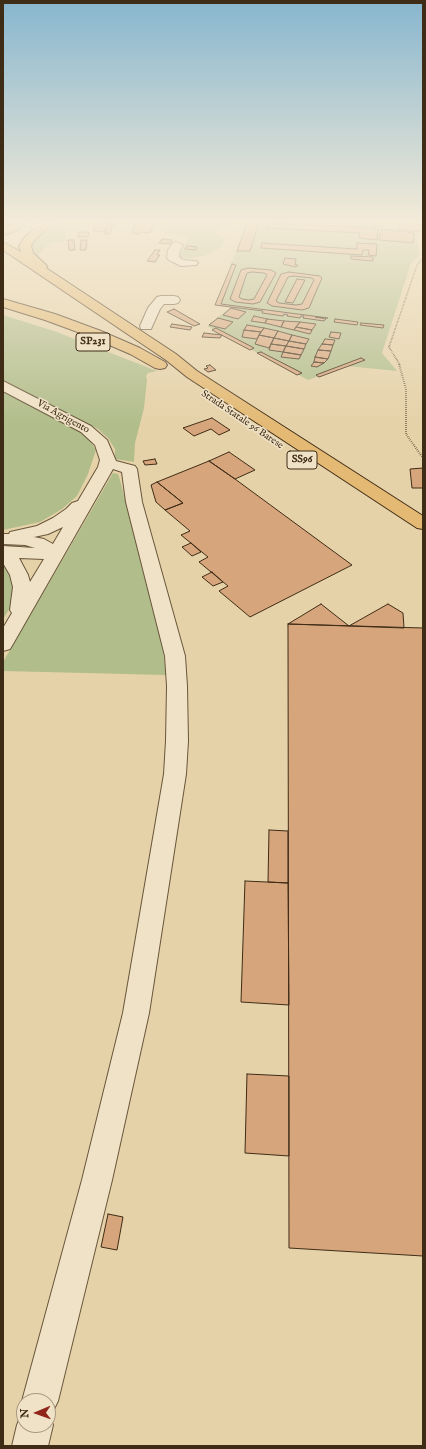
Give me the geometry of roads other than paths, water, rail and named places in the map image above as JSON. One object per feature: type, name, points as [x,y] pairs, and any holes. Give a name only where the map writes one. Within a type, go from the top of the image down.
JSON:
[{"type":"main road","name":"SS96","points":[[72,291],[171,357],[179,375]]},
{"type":"main road","name":"SS96","points":[[3,298],[100,329],[141,348],[179,375]]},
{"type":"main road","name":"SS96","points":[[3,303],[50,317],[96,334],[152,360],[179,375]]},
{"type":"main road","name":"SP231","points":[[3,310],[53,327],[179,375]]},
{"type":"main road","name":"Strada Statale 96 Barese","points":[[179,375],[423,524]]},
{"type":"main road","name":"Strada Statale 96 Barese","points":[[179,375],[423,541]]},
{"type":"street","points":[[146,326],[154,308],[162,300],[174,300]]},
{"type":"street","name":"Via Agrigento","points":[[3,385],[48,408],[95,435],[102,443],[106,452],[107,463]]},
{"type":"street","points":[[3,644],[107,463],[129,469],[134,502],[171,638],[174,656],[177,686],[177,741],[175,774],[136,1013],[97,1180],[42,1393]]},
{"type":"street","points":[[3,538],[42,530],[59,522],[72,513],[91,492]]},
{"type":"street","points":[[3,538],[38,543],[56,553]]},
{"type":"street","points":[[3,552],[28,554],[56,553]]},
{"type":"street","points":[[3,552],[12,561],[19,575],[22,587],[18,619]]},
{"type":"street","points":[[30,1446],[33,1433]]}]
